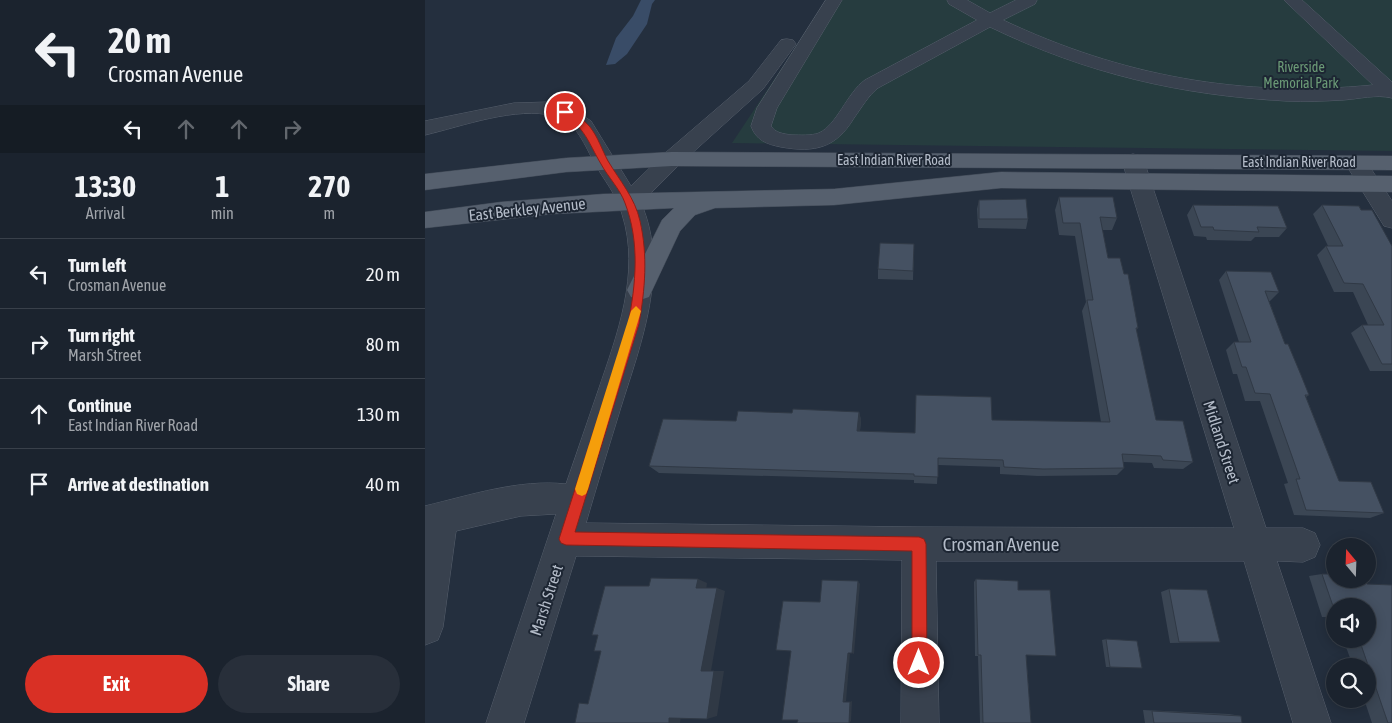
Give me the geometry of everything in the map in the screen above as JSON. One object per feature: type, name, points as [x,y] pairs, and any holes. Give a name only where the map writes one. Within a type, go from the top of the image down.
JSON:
[{"type":"main road","name":"East Indian River Road","points":[[604,162],[672,159],[1136,171],[1392,184]]},
{"type":"main road","points":[[425,182],[487,173],[604,162]]},
{"type":"main road","name":"East Indian River Road","points":[[629,201],[811,199],[864,195],[954,182],[1136,171],[1392,163]]},
{"type":"main road","points":[[640,290],[674,221],[687,209],[714,200]]},
{"type":"main road","name":"East Berkley Avenue","points":[[425,220],[558,205],[629,201]]},
{"type":"street","points":[[629,201],[672,159],[756,85],[817,0]]},
{"type":"street","points":[[834,0],[767,108],[760,125],[762,132],[770,137],[785,141],[803,142],[825,139],[833,133],[853,102],[883,76],[1029,0]]},
{"type":"street","points":[[955,0],[1020,36],[1071,56],[1138,75],[1192,86],[1281,94],[1391,90]]},
{"type":"street","points":[[1292,0],[1391,90]]},
{"type":"street","points":[[425,128],[513,109],[549,108],[565,112],[576,118],[587,130],[604,162]]},
{"type":"street","name":"Marsh Street","points":[[505,723],[634,324],[640,290],[641,266],[635,222],[629,201],[604,162]]},
{"type":"street","points":[[1356,163],[1392,220]]},
{"type":"street","name":"Midland Street","points":[[1136,171],[1312,723]]},
{"type":"street","points":[[425,626],[434,520],[521,500],[550,498],[578,501]]},
{"type":"street","name":"Crosman Avenue","points":[[566,539],[919,544],[1303,545]]},
{"type":"street","points":[[919,544],[920,723]]},
{"type":"green space","name":"Riverside Memorial Park","points":[[827,0],[1392,0],[1392,151],[732,143]]},
{"type":"water","points":[[641,0],[655,0],[652,4],[647,24],[627,54],[615,64],[606,65],[616,38],[633,16]]},
{"type":"building","points":[[1059,197],[1113,197],[1117,218],[1100,217],[1108,258],[1120,258],[1124,274],[1128,274],[1138,328],[1136,328],[1156,420],[1183,421],[1193,462],[1163,460],[1161,456],[1122,454],[1124,468],[1043,469],[1004,467],[1003,460],[938,458],[938,477],[914,476],[914,474],[649,466],[663,419],[736,421],[738,411],[792,413],[793,409],[859,412],[857,431],[915,433],[916,395],[991,397],[992,420],[1110,422],[1087,300],[1093,300],[1080,223],[1063,223]]},
{"type":"building","points":[[1026,199],[1028,219],[979,219],[979,200]]},
{"type":"building","points":[[1193,205],[1278,206],[1287,228],[1257,227],[1259,232],[1214,230],[1213,227],[1201,227]]},
{"type":"building","points":[[1322,205],[1359,206],[1361,210],[1372,210],[1392,246],[1392,364],[1382,364],[1362,325],[1384,325],[1363,284],[1344,283],[1326,246],[1343,246]]},
{"type":"building","points":[[880,243],[914,244],[913,271],[878,269]]},
{"type":"building","points":[[1226,271],[1271,272],[1279,292],[1265,291],[1285,344],[1288,344],[1309,395],[1305,395],[1339,481],[1371,482],[1384,513],[1306,510],[1296,479],[1300,479],[1270,394],[1255,393],[1246,367],[1242,367],[1234,342],[1251,342]]},
{"type":"building","points":[[1322,574],[1326,574],[1326,586]]},
{"type":"building","points":[[651,578],[698,579],[696,588],[717,588],[701,671],[714,671],[707,719],[669,718],[669,723],[575,723],[579,703],[588,704],[601,651],[594,651],[598,635],[592,635],[605,586],[649,586]]},
{"type":"building","points":[[976,579],[1018,581],[1018,590],[1050,590],[1056,656],[1026,655],[1031,723],[983,723],[981,655],[978,655]]},
{"type":"building","points":[[822,580],[858,581],[852,653],[848,653],[843,702],[850,702],[849,723],[797,723],[798,720],[782,720],[791,651],[776,650],[783,601],[820,602]]},
{"type":"building","points":[[1376,584],[1392,585],[1392,723],[1388,723],[1376,688],[1376,658],[1366,658],[1362,648],[1376,648],[1376,598],[1330,598],[1327,588],[1376,588]]},
{"type":"building","points":[[1169,589],[1207,590],[1220,642],[1179,642]]},
{"type":"building","points":[[1106,639],[1137,641],[1142,668],[1110,667]]},
{"type":"building","points":[[1152,711],[1241,716],[1242,723],[1154,723]]},
{"type":"slow traffic","points":[[582,489],[634,324],[636,311]]},
{"type":"route","points":[[565,112],[576,118],[587,130],[604,162],[629,201],[635,222],[641,266],[640,290],[634,324],[566,539],[919,544],[919,663]]}]
